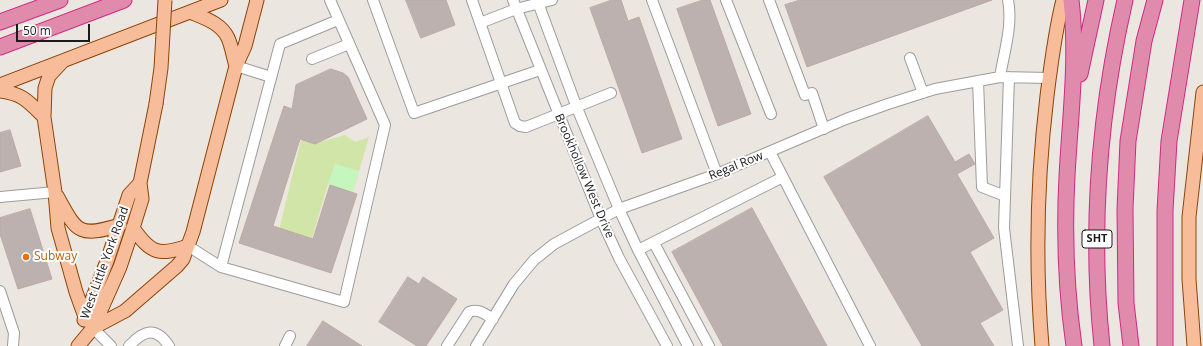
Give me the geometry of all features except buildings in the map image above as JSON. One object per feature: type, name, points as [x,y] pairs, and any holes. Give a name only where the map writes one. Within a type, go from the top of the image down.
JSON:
[{"type":"highway","points":[[0,22],[60,0]]},
{"type":"highway","points":[[0,47],[124,0]]},
{"type":"highway","points":[[1072,0],[1074,45],[1072,108],[1067,177],[1066,260],[1074,346]]},
{"type":"highway","points":[[1072,108],[1096,0]]},
{"type":"highway","name":"SHT","points":[[1102,346],[1099,311],[1097,244],[1099,183],[1109,82],[1125,0]]},
{"type":"highway","name":"SHT","points":[[1131,346],[1126,304],[1125,209],[1128,141],[1144,41],[1155,0]]},
{"type":"highway","points":[[1165,346],[1165,211],[1170,141],[1192,0]]},
{"type":"highway","points":[[1187,30],[1196,0]]},
{"type":"main road","name":"West Little York Road","points":[[78,346],[93,328],[120,267],[142,199],[140,183],[156,104],[161,68],[165,0]]},
{"type":"main road","points":[[0,85],[221,0]]},
{"type":"main road","points":[[93,328],[125,311],[183,259],[193,232],[236,66],[245,46],[257,0]]},
{"type":"main road","points":[[1042,346],[1038,292],[1037,208],[1040,162],[1049,78],[1063,0]]},
{"type":"main road","points":[[190,12],[212,22],[221,28],[228,38],[236,66]]},
{"type":"main road","points":[[63,60],[48,76],[45,88],[44,117],[55,192],[58,228],[76,292],[85,317]]},
{"type":"main road","points":[[0,91],[14,93],[24,98],[44,117]]},
{"type":"main road","points":[[1194,346],[1188,224],[1202,100]]},
{"type":"main road","name":"West Little York Road","points":[[78,346],[85,317],[120,225],[129,196],[140,183]]},
{"type":"main road","points":[[55,192],[70,219],[78,228],[87,232],[102,231],[120,225]]},
{"type":"main road","points":[[133,228],[142,241],[151,248],[161,252],[171,252],[188,246]]},
{"type":"street","points":[[188,246],[221,267],[344,302],[385,125],[330,0]]},
{"type":"street","points":[[373,0],[414,113],[540,70]]},
{"type":"street","points":[[472,0],[515,123],[526,127],[612,93]]},
{"type":"street","points":[[480,23],[515,4],[552,0]]},
{"type":"street","points":[[652,0],[717,174]]},
{"type":"street","points":[[726,0],[771,114]]},
{"type":"street","points":[[769,0],[805,95],[812,93],[824,129]]},
{"type":"street","points":[[1008,0],[1010,10],[1004,77],[1004,228],[1018,346]]},
{"type":"street","name":"Brookhollow West Drive","points":[[538,2],[577,108],[619,209],[638,250],[688,346]]},
{"type":"street","name":"Brookhollow West Drive","points":[[515,4],[540,70],[601,219],[619,258],[667,346]]},
{"type":"street","points":[[221,267],[280,44],[338,20]]},
{"type":"street","points":[[312,59],[349,44]]},
{"type":"street","points":[[910,58],[923,93]]},
{"type":"street","points":[[236,66],[271,77]]},
{"type":"street","name":"Regal Row","points":[[476,346],[514,284],[534,260],[554,244],[619,209],[717,174],[888,104],[935,89],[1004,77],[1049,78]]},
{"type":"street","points":[[978,81],[982,187],[1005,196]]},
{"type":"street","points":[[770,152],[870,346]]},
{"type":"street","points":[[638,250],[783,177]]},
{"type":"street","points":[[0,197],[55,192]]},
{"type":"street","points":[[654,243],[709,346]]},
{"type":"street","points":[[0,291],[14,333],[13,346]]},
{"type":"street","points":[[447,346],[469,312],[472,310],[479,310],[493,319]]},
{"type":"street","points":[[653,320],[670,311]]},
{"type":"street","points":[[93,328],[111,346]]},
{"type":"street","points":[[129,346],[140,335],[150,332],[158,334],[169,346]]},
{"type":"street","points":[[284,346],[290,336]]},
{"type":"green space","points":[[345,135],[355,142],[369,137],[353,192],[328,184],[312,238],[279,230],[302,136],[317,143]]},
{"type":"green space","points":[[335,164],[359,171],[353,192],[328,184]]},
{"type":"place","name":"Subway","points":[[26,257]]}]
